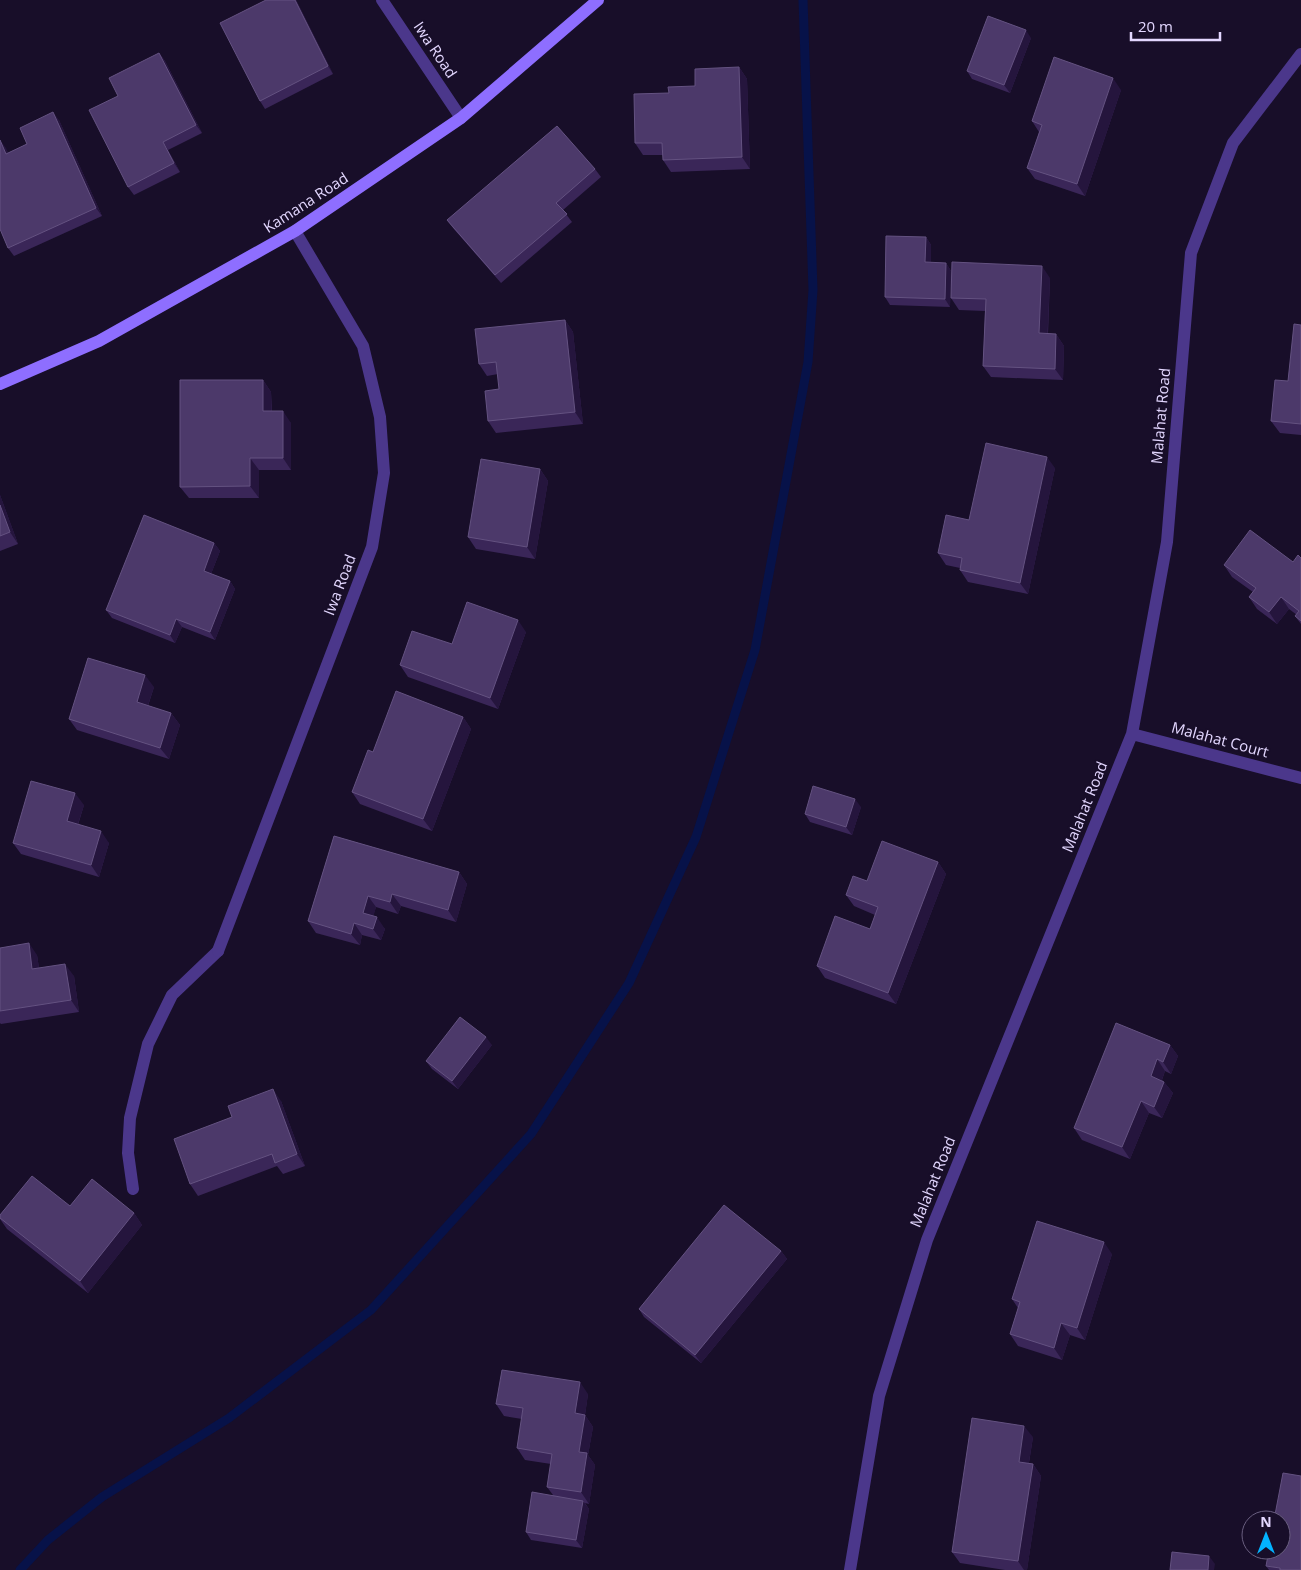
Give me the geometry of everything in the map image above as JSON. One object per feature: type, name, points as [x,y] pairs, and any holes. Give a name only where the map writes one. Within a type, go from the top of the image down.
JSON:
[{"type":"street","name":"Iwa Road","points":[[382,0],[461,118]]},
{"type":"street","name":"Kamana Road","points":[[0,384],[99,341],[295,231],[461,118],[598,0]]},
{"type":"street","name":"Malahat Road","points":[[850,1570],[879,1396],[927,1240],[1132,734],[1166,542],[1191,253],[1233,143],[1301,54]]},
{"type":"street","name":"Iwa Road","points":[[133,1189],[128,1153],[130,1118],[148,1044],[172,996],[218,951],[372,547],[384,473],[380,417],[363,346],[295,231]]},
{"type":"street","name":"Malahat Court","points":[[1132,734],[1301,778]]},
{"type":"building","points":[[266,0],[295,0],[328,66],[260,101],[220,23]]},
{"type":"building","points":[[988,16],[1026,30],[1004,85],[967,71]]},
{"type":"building","points":[[159,53],[196,125],[163,142],[174,163],[128,187],[89,110],[118,96],[109,78]]},
{"type":"building","points":[[1054,57],[1113,78],[1077,184],[1027,168],[1042,125],[1032,121]]},
{"type":"building","points":[[739,67],[742,157],[663,160],[662,143],[635,143],[634,94],[669,93],[668,87],[695,86],[695,69]]},
{"type":"building","points":[[53,112],[96,208],[8,248],[0,229],[0,140],[6,154],[27,144],[20,128]]},
{"type":"building","points":[[557,126],[595,169],[556,203],[567,214],[495,275],[447,220]]},
{"type":"building","points":[[886,236],[926,237],[925,262],[946,263],[945,299],[885,297]]},
{"type":"building","points":[[952,262],[1042,266],[1039,333],[1056,334],[1055,369],[983,366],[986,299],[951,298]]},
{"type":"building","points":[[565,320],[575,412],[488,421],[485,391],[499,389],[496,362],[479,364],[475,329]]},
{"type":"building","points":[[1294,324],[1301,325],[1301,424],[1271,421],[1275,380],[1288,381]]},
{"type":"building","points":[[180,380],[263,380],[263,411],[283,411],[283,458],[250,458],[250,486],[180,487]]},
{"type":"building","points":[[986,443],[1047,457],[1020,583],[960,570],[962,558],[938,553],[946,515],[969,520]]},
{"type":"building","points":[[481,459],[540,469],[527,547],[468,537]]},
{"type":"building","points":[[0,505],[10,532],[0,536]]},
{"type":"building","points":[[144,515],[214,543],[204,571],[230,581],[210,632],[176,619],[170,635],[106,610]]},
{"type":"building","points":[[1250,530],[1293,562],[1298,555],[1301,558],[1301,621],[1295,616],[1299,611],[1281,597],[1269,612],[1249,597],[1256,588],[1224,565]]},
{"type":"building","points":[[467,602],[518,620],[490,698],[400,665],[412,631],[452,644]]},
{"type":"building","points":[[88,658],[145,675],[137,702],[171,713],[160,748],[69,719]]},
{"type":"building","points":[[396,691],[463,717],[423,819],[352,792],[368,750],[373,752]]},
{"type":"building","points":[[31,781],[75,793],[67,821],[101,831],[91,865],[13,843]]},
{"type":"building","points":[[813,786],[855,799],[846,827],[805,814]]},
{"type":"building","points":[[334,836],[459,872],[448,910],[392,894],[390,902],[368,896],[363,913],[377,917],[373,929],[354,923],[351,934],[308,921]]},
{"type":"building","points":[[882,841],[938,862],[888,993],[817,966],[835,916],[870,929],[878,907],[846,895],[853,876],[867,881]]},
{"type":"building","points":[[29,943],[32,969],[65,964],[71,1000],[0,1011],[0,948]]},
{"type":"building","points":[[460,1017],[486,1037],[452,1081],[426,1061]]},
{"type":"building","points":[[1116,1023],[1170,1045],[1163,1062],[1157,1059],[1151,1076],[1164,1082],[1154,1107],[1141,1101],[1122,1147],[1074,1128]]},
{"type":"building","points":[[273,1089],[297,1154],[275,1163],[272,1154],[190,1184],[174,1139],[232,1117],[228,1106]]},
{"type":"building","points":[[32,1176],[70,1206],[92,1179],[134,1213],[80,1281],[0,1218],[0,1215]]},
{"type":"building","points":[[724,1205],[781,1251],[695,1355],[639,1309]]},
{"type":"building","points":[[1037,1221],[1104,1242],[1077,1328],[1061,1323],[1054,1348],[1010,1334],[1020,1302],[1012,1299]]},
{"type":"building","points":[[502,1370],[580,1382],[575,1413],[585,1415],[579,1452],[587,1453],[581,1492],[547,1487],[552,1454],[517,1448],[523,1408],[496,1404]]},
{"type":"building","points":[[972,1418],[1024,1426],[1019,1462],[1033,1464],[1018,1561],[952,1552]]},
{"type":"building","points":[[1283,1473],[1301,1476],[1301,1570],[1280,1570],[1280,1568],[1266,1566],[1267,1560],[1291,1560],[1291,1510],[1276,1510]]},
{"type":"building","points":[[532,1492],[583,1501],[576,1540],[526,1532]]},
{"type":"building","points":[[1172,1552],[1209,1556],[1208,1570],[1170,1570]]},
{"type":"waterway","points":[[20,1570],[48,1540],[102,1497],[229,1418],[371,1310],[531,1134],[629,983],[696,837],[755,650],[808,362],[813,290],[803,0]]}]
